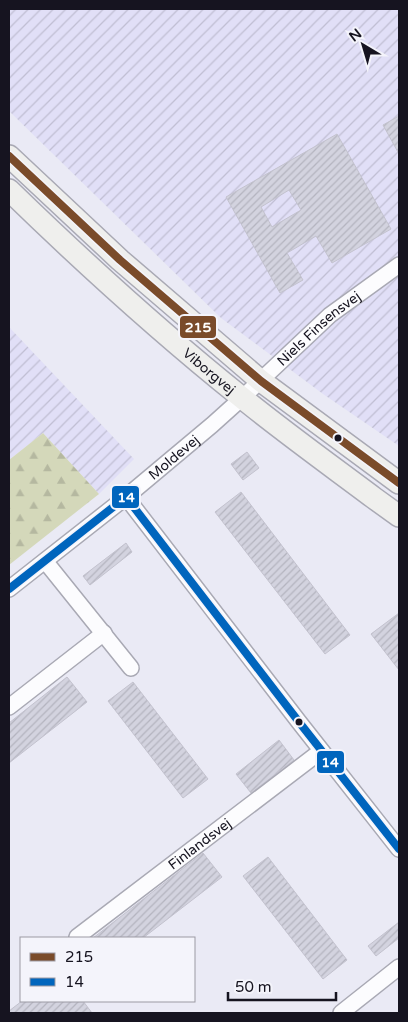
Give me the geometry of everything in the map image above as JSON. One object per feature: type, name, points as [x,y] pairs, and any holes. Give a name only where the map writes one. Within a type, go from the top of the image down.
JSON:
[{"type":"street","name":"Viborgvej","points":[[9,156],[120,260],[261,381],[399,483]]},
{"type":"street","name":"Viborgvej","points":[[9,190],[67,247],[242,398],[399,516]]},
{"type":"street","name":"Niels Finsensvej","points":[[242,398],[330,315],[399,265]]},
{"type":"street","name":"Moldevej","points":[[9,589],[126,497],[242,398]]},
{"type":"street","points":[[126,497],[399,850]]},
{"type":"street","points":[[45,561],[131,668]]},
{"type":"street","points":[[9,708],[104,633]]},
{"type":"street","name":"Finlandsvej","points":[[77,937],[321,751]]},
{"type":"street","points":[[341,1013],[399,967]]},
{"type":"shaded area","points":[[9,9],[399,9],[399,446],[323,394],[221,318],[9,111]]},
{"type":"shaded area","points":[[9,327],[134,459],[99,494],[43,433],[9,460]]},
{"type":"green space","points":[[43,433],[99,494],[9,565],[9,460]]},
{"type":"building","points":[[399,116],[399,154],[383,125]]},
{"type":"building","points":[[337,134],[391,229],[332,263],[316,236],[287,253],[303,280],[280,293],[226,197]],"holes":[[[289,190],[301,210],[272,227],[261,207]]]},
{"type":"building","points":[[247,452],[259,468],[243,480],[231,464]]},
{"type":"building","points":[[241,492],[350,635],[325,654],[215,512]]},
{"type":"building","points":[[126,543],[132,552],[90,585],[83,576]]},
{"type":"building","points":[[399,613],[399,670],[371,634]]},
{"type":"building","points":[[67,677],[87,702],[9,763],[9,723]]},
{"type":"building","points":[[133,682],[208,779],[183,798],[108,701]]},
{"type":"building","points":[[279,740],[294,760],[251,793],[236,774]]},
{"type":"building","points":[[203,853],[222,877],[144,937],[94,937]]},
{"type":"building","points":[[268,857],[347,960],[323,979],[243,876]]},
{"type":"building","points":[[399,922],[399,938],[376,956],[368,946]]},
{"type":"building","points":[[21,1002],[84,1002],[92,1013],[9,1013]]},
{"type":"transit line","name":"215","points":[[9,156],[120,260],[261,381],[399,483]]},
{"type":"transit line","name":"14","points":[[9,589],[126,497],[399,849]]}]
